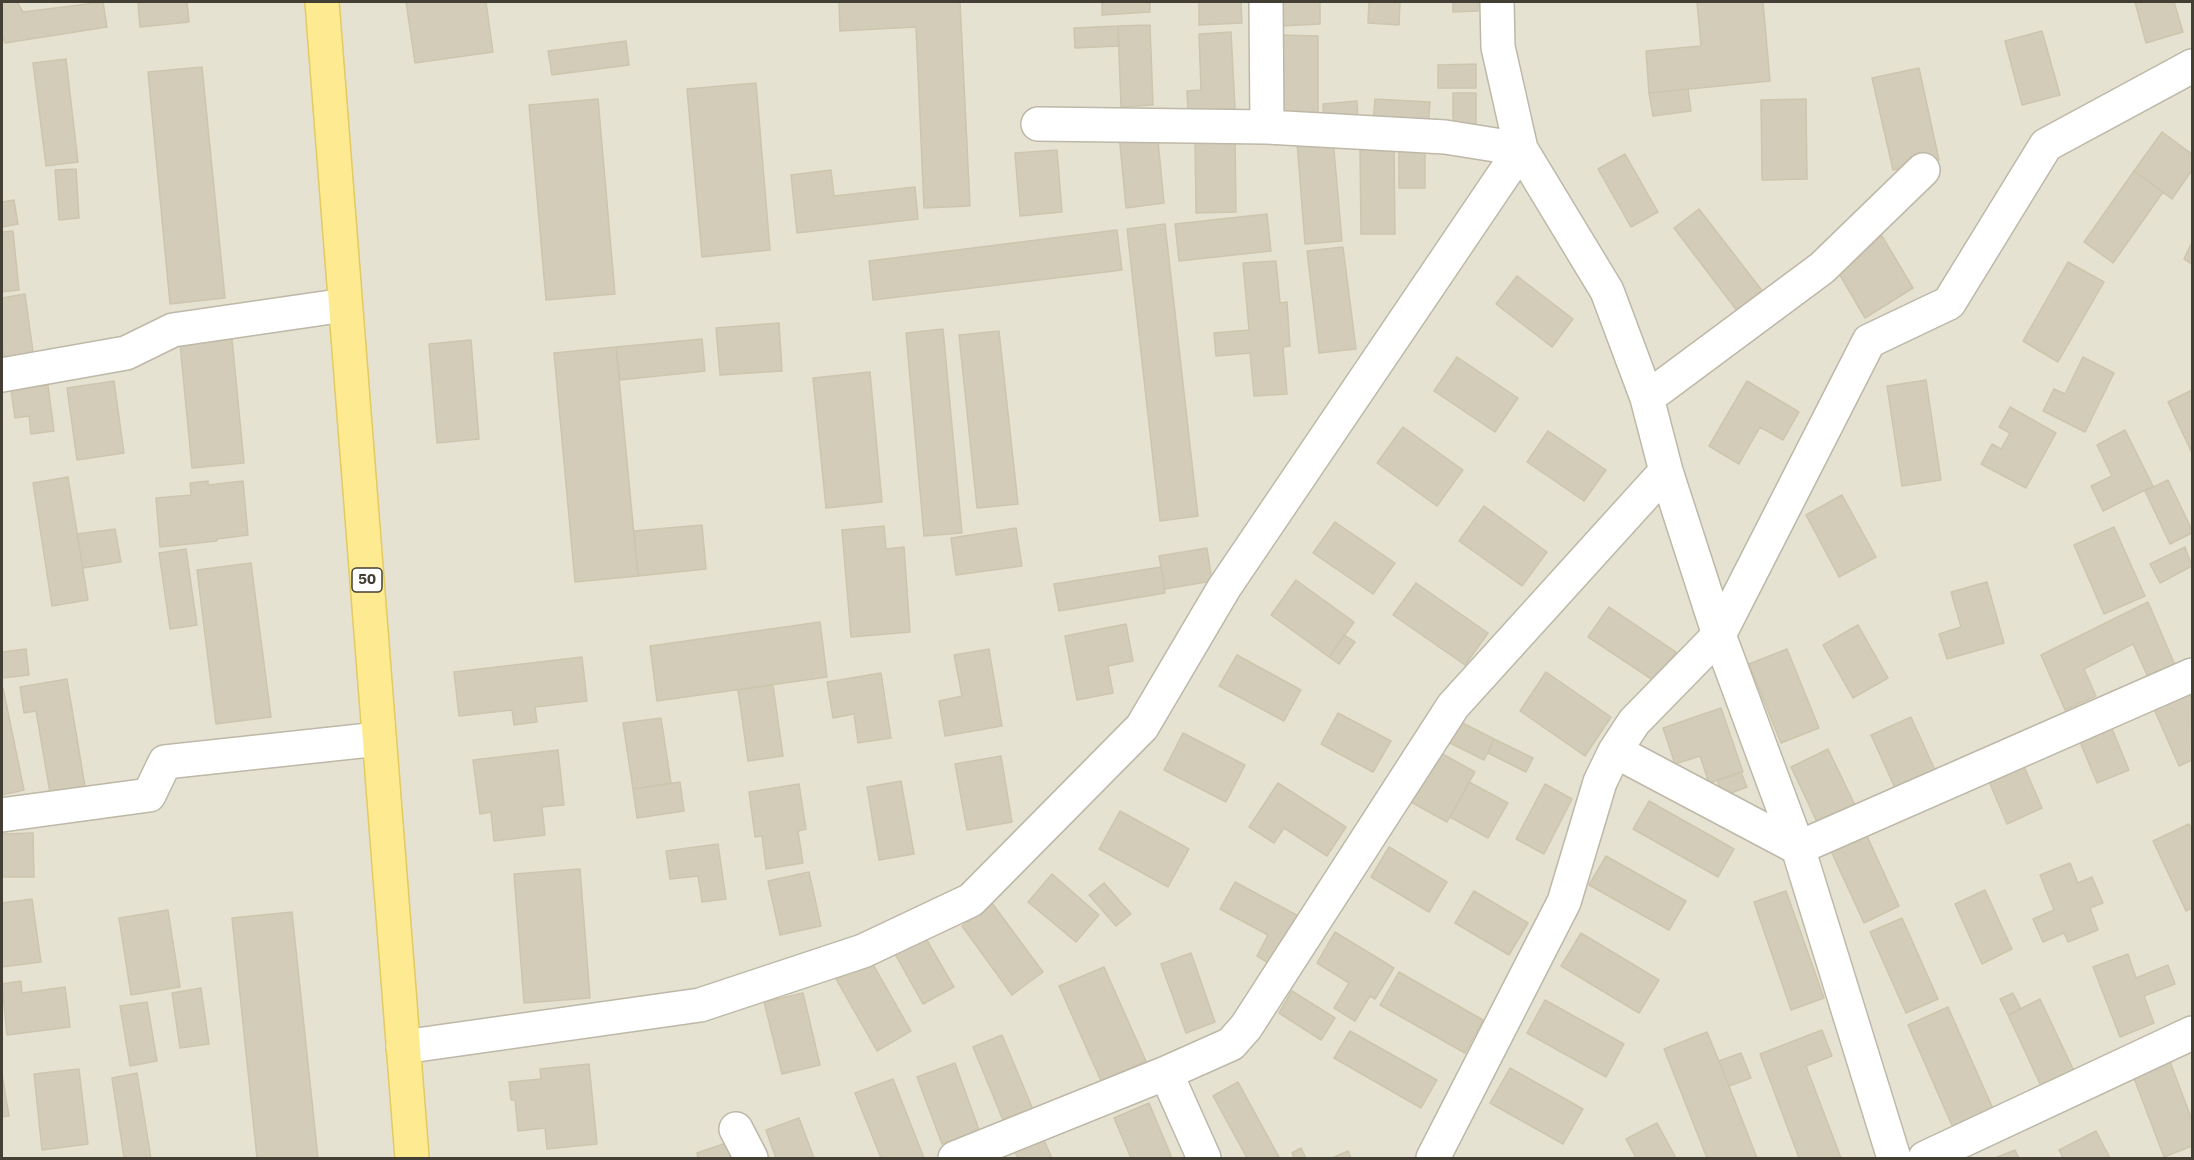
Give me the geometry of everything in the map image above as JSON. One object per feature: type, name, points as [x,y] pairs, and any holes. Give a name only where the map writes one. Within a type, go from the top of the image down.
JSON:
[{"type":"main road","name":"50","points":[[322,2],[412,1158]]},
{"type":"street","points":[[1266,2],[1268,127]]},
{"type":"street","points":[[1497,2],[1498,47],[1521,149],[1607,291],[1647,398],[1666,471],[1719,635],[1798,848],[1894,1158]]},
{"type":"street","points":[[1433,1158],[1564,902],[1600,782],[1615,752],[1634,722],[1719,635],[1869,341],[1949,303],[2046,145],[2193,66]]},
{"type":"street","points":[[1038,124],[1268,127],[1445,137],[1521,149]]},
{"type":"street","points":[[403,1047],[700,1005],[863,951],[971,900],[1142,727],[1224,588],[1521,149]]},
{"type":"street","points":[[1647,398],[1822,268],[1923,170]]},
{"type":"street","points":[[2,375],[126,353],[173,330],[345,305]]},
{"type":"street","points":[[955,1158],[1166,1073],[1231,1044],[1246,1027],[1453,706],[1666,471]]},
{"type":"street","points":[[1798,848],[2193,675]]},
{"type":"street","points":[[2,815],[149,795],[165,762],[379,739]]},
{"type":"street","points":[[1615,752],[1798,848]]},
{"type":"street","points":[[1925,1158],[2193,1033]]},
{"type":"street","points":[[1166,1073],[1204,1158]]},
{"type":"street","points":[[736,1129],[751,1158]]},
{"type":"shaded area","points":[[2,2],[2192,2],[2192,1158],[2,1158]]},
{"type":"building","points":[[2,2],[17,2],[23,12],[103,2],[107,27],[5,43],[2,36]]},
{"type":"building","points":[[138,2],[187,2],[189,22],[140,27]]},
{"type":"building","points":[[406,2],[486,2],[493,52],[415,63]]},
{"type":"building","points":[[839,2],[960,2],[970,206],[924,208],[916,27],[840,31]]},
{"type":"building","points":[[1102,2],[1150,2],[1150,12],[1102,15]]},
{"type":"building","points":[[1199,2],[1241,2],[1242,23],[1199,25]]},
{"type":"building","points":[[1279,2],[1320,2],[1320,24],[1280,26]]},
{"type":"building","points":[[1369,2],[1400,2],[1399,25],[1368,23]]},
{"type":"building","points":[[1453,2],[1478,2],[1478,11],[1453,12]]},
{"type":"building","points":[[1697,2],[1763,2],[1770,81],[1649,93],[1646,51],[1701,46]]},
{"type":"building","points":[[2135,2],[2174,2],[2183,32],[2146,43]]},
{"type":"building","points":[[1150,25],[1153,105],[1121,107],[1118,26]]},
{"type":"building","points":[[1118,26],[1119,46],[1075,48],[1074,28]]},
{"type":"building","points":[[2042,31],[2060,95],[2022,105],[2005,41]]},
{"type":"building","points":[[1231,32],[1235,109],[1188,111],[1187,91],[1201,90],[1199,34]]},
{"type":"building","points":[[1282,35],[1318,36],[1318,124],[1281,124]]},
{"type":"building","points":[[626,41],[629,65],[552,75],[548,51]]},
{"type":"building","points":[[66,59],[78,162],[46,166],[33,63]]},
{"type":"building","points":[[1476,64],[1476,88],[1438,88],[1438,65]]},
{"type":"building","points":[[202,67],[225,298],[170,304],[148,72]]},
{"type":"building","points":[[1919,68],[1939,160],[1893,170],[1872,78]]},
{"type":"building","points":[[756,83],[770,250],[702,257],[687,89]]},
{"type":"building","points":[[1688,89],[1691,111],[1653,116],[1649,93]]},
{"type":"building","points":[[1453,93],[1476,93],[1476,128],[1453,128]]},
{"type":"building","points":[[598,99],[615,294],[546,300],[529,105]]},
{"type":"building","points":[[1375,99],[1430,102],[1428,129],[1373,126]]},
{"type":"building","points":[[1806,99],[1807,179],[1762,180],[1761,100]]},
{"type":"building","points":[[1357,101],[1358,121],[1324,124],[1323,104]]},
{"type":"building","points":[[1157,130],[1164,203],[1126,208],[1119,134]]},
{"type":"building","points":[[2162,132],[2192,154],[2192,170],[2172,199],[2134,171]]},
{"type":"building","points":[[1235,135],[1236,212],[1196,213],[1195,136]]},
{"type":"building","points":[[1333,139],[1342,241],[1305,244],[1297,142]]},
{"type":"building","points":[[1399,143],[1425,143],[1425,188],[1399,188]]},
{"type":"building","points":[[1360,147],[1394,147],[1395,234],[1361,234]]},
{"type":"building","points":[[1057,150],[1062,212],[1020,216],[1015,153]]},
{"type":"building","points":[[1625,154],[1658,212],[1631,227],[1598,169]]},
{"type":"building","points":[[76,169],[79,218],[59,220],[55,170]]},
{"type":"building","points":[[831,170],[834,196],[915,187],[918,219],[797,233],[791,175]]},
{"type":"building","points":[[2134,171],[2163,192],[2113,263],[2084,242]]},
{"type":"building","points":[[14,200],[18,224],[2,227],[2,202]]},
{"type":"building","points":[[1699,209],[1767,297],[1741,316],[1674,228]]},
{"type":"building","points":[[1267,214],[1271,251],[1179,261],[1175,224]]},
{"type":"building","points":[[1165,224],[1198,516],[1160,521],[1127,229]]},
{"type":"building","points":[[1117,230],[1122,270],[873,300],[869,261]]},
{"type":"building","points":[[13,231],[19,290],[2,292],[2,232]]},
{"type":"building","points":[[1882,236],[1913,288],[1865,318],[1834,265]]},
{"type":"building","points":[[2192,242],[2192,264],[2184,259]]},
{"type":"building","points":[[1343,247],[1356,349],[1319,353],[1307,251]]},
{"type":"building","points":[[1276,261],[1280,303],[1287,302],[1290,346],[1283,347],[1287,394],[1254,396],[1250,353],[1216,356],[1214,333],[1249,330],[1243,263]]},
{"type":"building","points":[[2068,262],[2104,282],[2058,362],[2023,341]]},
{"type":"building","points":[[1517,276],[1573,319],[1552,347],[1496,304]]},
{"type":"building","points":[[25,294],[34,359],[5,363],[2,340],[2,298]]},
{"type":"building","points":[[779,323],[782,371],[720,375],[716,328]]},
{"type":"building","points":[[943,329],[962,533],[924,536],[906,333]]},
{"type":"building","points":[[999,331],[1018,504],[977,508],[959,335]]},
{"type":"building","points":[[232,339],[244,463],[192,468],[180,344]]},
{"type":"building","points":[[702,339],[705,371],[620,380],[616,347]]},
{"type":"building","points":[[471,340],[479,439],[437,443],[429,344]]},
{"type":"building","points":[[616,347],[638,576],[575,582],[554,353]]},
{"type":"building","points":[[1457,357],[1518,398],[1495,432],[1434,391]]},
{"type":"building","points":[[2083,357],[2114,373],[2085,432],[2043,411],[2054,389],[2065,394]]},
{"type":"building","points":[[870,372],[882,502],[826,508],[813,378]]},
{"type":"building","points":[[1926,380],[1941,480],[1902,486],[1887,386]]},
{"type":"building","points":[[114,381],[124,453],[77,460],[67,388]]},
{"type":"building","points":[[1747,381],[1799,412],[1783,440],[1760,427],[1739,464],[1709,446]]},
{"type":"building","points":[[48,385],[54,431],[31,434],[29,416],[15,418],[11,390]]},
{"type":"building","points":[[2192,390],[2192,453],[2168,402]]},
{"type":"building","points":[[2010,407],[2056,433],[2026,488],[1981,464],[1992,444],[2001,449],[2010,433],[1999,427]]},
{"type":"building","points":[[1403,427],[1463,470],[1437,506],[1377,463]]},
{"type":"building","points":[[2125,430],[2153,486],[2103,511],[2091,486],[2112,476],[2097,445]]},
{"type":"building","points":[[1548,431],[1606,470],[1584,501],[1527,462]]},
{"type":"building","points":[[68,477],[88,600],[52,606],[33,483]]},
{"type":"building","points":[[2168,480],[2192,530],[2192,533],[2170,544],[2145,491]]},
{"type":"building","points":[[208,481],[208,485],[243,481],[248,535],[160,547],[156,498],[191,495],[190,483]]},
{"type":"building","points":[[1842,495],[1876,557],[1839,577],[1806,515]]},
{"type":"building","points":[[1484,506],[1547,552],[1522,586],[1459,541]]},
{"type":"building","points":[[1335,522],[1395,563],[1373,594],[1313,553]]},
{"type":"building","points":[[702,525],[706,569],[638,576],[634,531]]},
{"type":"building","points":[[884,526],[886,549],[904,547],[910,632],[851,637],[842,530]]},
{"type":"building","points":[[2114,527],[2145,596],[2104,614],[2074,545]]},
{"type":"building","points":[[1016,528],[1022,566],[956,575],[951,538]]},
{"type":"building","points":[[115,529],[121,562],[83,568],[77,534]]},
{"type":"building","points":[[2185,547],[2192,566],[2160,583],[2150,564]]},
{"type":"building","points":[[1207,548],[1212,581],[1165,589],[1159,556]]},
{"type":"building","points":[[186,549],[197,625],[170,629],[159,553]]},
{"type":"building","points":[[251,563],[271,717],[216,724],[197,570]]},
{"type":"building","points":[[1161,567],[1165,593],[1059,611],[1054,584]]},
{"type":"building","points":[[1296,580],[1354,622],[1329,657],[1271,615]]},
{"type":"building","points":[[1987,582],[2004,643],[1947,659],[1939,634],[1961,627],[1951,592]]},
{"type":"building","points":[[1416,583],[1488,633],[1465,665],[1393,615]]},
{"type":"building","points":[[2148,602],[2175,665],[2148,677],[2133,644],[2084,669],[2096,696],[2065,710],[2041,655]]},
{"type":"building","points":[[1609,607],[1676,652],[1656,682],[1588,637]]},
{"type":"building","points":[[820,622],[827,677],[657,701],[650,646]]},
{"type":"building","points":[[1126,624],[1133,661],[1108,666],[1113,693],[1077,700],[1065,636]]},
{"type":"building","points":[[1858,625],[1888,678],[1853,698],[1823,645]]},
{"type":"building","points":[[1344,635],[1355,642],[1339,664],[1329,657]]},
{"type":"building","points":[[26,649],[29,675],[2,678],[2,652]]},
{"type":"building","points":[[989,649],[1002,726],[945,736],[939,701],[962,696],[954,655]]},
{"type":"building","points":[[1787,649],[1819,728],[1781,743],[1749,664]]},
{"type":"building","points":[[1237,655],[1301,690],[1284,721],[1219,686]]},
{"type":"building","points":[[582,657],[587,701],[535,707],[537,722],[514,725],[512,710],[459,716],[454,672]]},
{"type":"building","points":[[1546,672],[1611,717],[1585,756],[1520,711]]},
{"type":"building","points":[[881,673],[891,738],[858,743],[854,714],[833,718],[827,682]]},
{"type":"building","points":[[67,679],[87,798],[52,804],[36,711],[24,713],[20,687]]},
{"type":"building","points":[[773,685],[783,756],[748,761],[738,690]]},
{"type":"building","points":[[2,688],[24,790],[2,795]]},
{"type":"building","points":[[2191,692],[2192,760],[2179,766],[2154,709]]},
{"type":"building","points":[[1721,708],[1743,772],[1709,783],[1700,756],[1675,764],[1663,728]]},
{"type":"building","points":[[1338,713],[1391,741],[1373,772],[1321,744]]},
{"type":"building","points":[[1911,717],[1935,770],[1895,788],[1871,735]]},
{"type":"building","points":[[661,718],[671,783],[633,789],[623,723]]},
{"type":"building","points":[[1459,721],[1494,739],[1484,760],[1448,742]]},
{"type":"building","points":[[2110,724],[2129,770],[2097,783],[2078,737]]},
{"type":"building","points":[[1183,733],[1245,765],[1226,802],[1164,770]]},
{"type":"building","points":[[1494,739],[1533,758],[1526,772],[1488,753]]},
{"type":"building","points":[[1828,749],[1855,805],[1818,824],[1791,767]]},
{"type":"building","points":[[558,750],[564,805],[542,807],[545,835],[494,841],[491,812],[480,814],[473,760]]},
{"type":"building","points":[[1439,752],[1475,772],[1447,822],[1411,802]]},
{"type":"building","points":[[1001,756],[1012,822],[967,830],[955,764]]},
{"type":"building","points":[[2023,764],[2042,808],[2007,824],[1988,779]]},
{"type":"building","points":[[1741,772],[1747,787],[1723,796],[1717,780]]},
{"type":"building","points":[[901,781],[914,854],[879,860],[867,787]]},
{"type":"building","points":[[680,782],[684,811],[637,818],[633,789]]},
{"type":"building","points":[[1469,782],[1508,803],[1488,838],[1450,817]]},
{"type":"building","points":[[1278,783],[1346,827],[1327,856],[1284,828],[1274,843],[1249,827]]},
{"type":"building","points":[[799,784],[806,829],[798,831],[803,863],[766,869],[762,836],[755,837],[749,792]]},
{"type":"building","points":[[1545,784],[1572,799],[1544,854],[1516,839]]},
{"type":"building","points":[[1649,801],[1734,849],[1718,877],[1633,829]]},
{"type":"building","points":[[1120,811],[1189,849],[1168,887],[1099,849]]},
{"type":"building","points":[[2189,824],[2192,832],[2192,908],[2186,911],[2153,841]]},
{"type":"building","points":[[33,833],[34,877],[2,877],[2,834]]},
{"type":"building","points":[[1866,834],[1899,906],[1864,923],[1831,851]]},
{"type":"building","points":[[718,844],[726,899],[702,902],[698,876],[670,879],[666,851]]},
{"type":"building","points":[[1389,847],[1447,882],[1429,912],[1371,877]]},
{"type":"building","points":[[1606,856],[1686,901],[1669,930],[1589,885]]},
{"type":"building","points":[[2070,863],[2078,883],[2092,877],[2103,903],[2090,908],[2098,930],[2068,942],[2064,933],[2043,942],[2033,919],[2054,910],[2040,875]]},
{"type":"building","points":[[580,869],[590,998],[524,1003],[514,874]]},
{"type":"building","points":[[809,872],[821,926],[780,935],[768,881]]},
{"type":"building","points":[[1052,874],[1099,915],[1076,942],[1028,902]]},
{"type":"building","points":[[1235,882],[1304,919],[1277,968],[1257,956],[1268,935],[1220,909]]},
{"type":"building","points":[[1104,883],[1131,914],[1116,926],[1089,895]]},
{"type":"building","points":[[1985,890],[2012,949],[1982,964],[1955,904]]},
{"type":"building","points":[[1474,891],[1528,923],[1509,955],[1455,923]]},
{"type":"building","points":[[1786,891],[1824,998],[1791,1010],[1754,902]]},
{"type":"building","points":[[32,899],[41,962],[2,967],[2,903]]},
{"type":"building","points":[[992,903],[1043,972],[1012,995],[962,926]]},
{"type":"building","points":[[168,910],[180,987],[131,995],[119,918]]},
{"type":"building","points":[[292,912],[318,1158],[257,1158],[232,918]]},
{"type":"building","points":[[1902,918],[1938,999],[1906,1013],[1870,932]]},
{"type":"building","points":[[1335,932],[1394,968],[1375,999],[1370,996],[1355,1021],[1334,1008],[1349,983],[1317,963]]},
{"type":"building","points":[[1581,933],[1659,980],[1639,1013],[1561,966]]},
{"type":"building","points":[[925,937],[954,987],[923,1004],[895,954]]},
{"type":"building","points":[[1191,953],[1215,1022],[1186,1033],[1161,964]]},
{"type":"building","points":[[2128,954],[2136,978],[2168,965],[2175,984],[2144,996],[2154,1023],[2120,1037],[2093,967]]},
{"type":"building","points":[[870,959],[911,1031],[877,1051],[836,979]]},
{"type":"building","points":[[1104,967],[1146,1061],[1101,1081],[1059,986]]},
{"type":"building","points":[[1399,972],[1483,1020],[1465,1053],[1380,1005]]},
{"type":"building","points":[[21,981],[22,993],[65,987],[70,1027],[7,1035],[2,984]]},
{"type":"building","points":[[201,988],[209,1044],[180,1048],[172,993]]},
{"type":"building","points":[[1292,991],[1335,1018],[1321,1040],[1279,1013]]},
{"type":"building","points":[[803,993],[820,1065],[782,1074],[764,1002]]},
{"type":"building","points":[[2013,993],[2021,1009],[2008,1015],[2000,999]]},
{"type":"building","points":[[2040,999],[2075,1073],[2042,1088],[2008,1015]]},
{"type":"building","points":[[1545,1000],[1624,1044],[1606,1077],[1527,1033]]},
{"type":"building","points":[[147,1002],[157,1061],[130,1066],[120,1006]]},
{"type":"building","points":[[1948,1007],[1994,1111],[1954,1130],[1908,1025]]},
{"type":"building","points":[[1822,1030],[1832,1056],[1806,1066],[1841,1158],[1799,1158],[1760,1054]]},
{"type":"building","points":[[1350,1031],[1437,1080],[1421,1108],[1334,1058]]},
{"type":"building","points":[[1707,1032],[1757,1158],[1707,1158],[1664,1049]]},
{"type":"building","points":[[1002,1035],[1034,1112],[1005,1125],[973,1047]]},
{"type":"building","points":[[1741,1053],[1751,1078],[1729,1086],[1719,1061]]},
{"type":"building","points":[[2169,1059],[2192,1120],[2192,1146],[2164,1157],[2132,1073]]},
{"type":"building","points":[[955,1063],[979,1130],[942,1144],[917,1077]]},
{"type":"building","points":[[589,1064],[597,1144],[547,1149],[545,1128],[518,1131],[515,1100],[511,1100],[509,1082],[541,1079],[540,1069]]},
{"type":"building","points":[[1510,1068],[1583,1109],[1563,1144],[1490,1103]]},
{"type":"building","points":[[79,1069],[88,1144],[42,1150],[34,1074]]},
{"type":"building","points":[[137,1073],[151,1158],[124,1158],[112,1078]]},
{"type":"building","points":[[2,1074],[9,1116],[2,1117]]},
{"type":"building","points":[[893,1079],[924,1158],[881,1158],[855,1093]]},
{"type":"building","points":[[1238,1082],[1279,1157],[1247,1158],[1213,1096]]},
{"type":"building","points":[[1149,1103],[1172,1158],[1131,1158],[1114,1118]]},
{"type":"building","points":[[799,1118],[814,1158],[776,1158],[766,1130]]},
{"type":"building","points":[[1657,1123],[1676,1158],[1636,1158],[1626,1139]]},
{"type":"building","points":[[2096,1131],[2110,1158],[2063,1158],[2059,1150]]},
{"type":"building","points":[[1043,1138],[1052,1158],[1018,1158],[1014,1151]]},
{"type":"building","points":[[732,1141],[738,1158],[698,1158],[697,1153]]},
{"type":"building","points":[[1301,1148],[1306,1158],[1294,1158],[1292,1153]]},
{"type":"building","points":[[2015,1150],[2019,1158],[1995,1158]]},
{"type":"building","points":[[1348,1151],[1351,1158],[1332,1158]]}]
